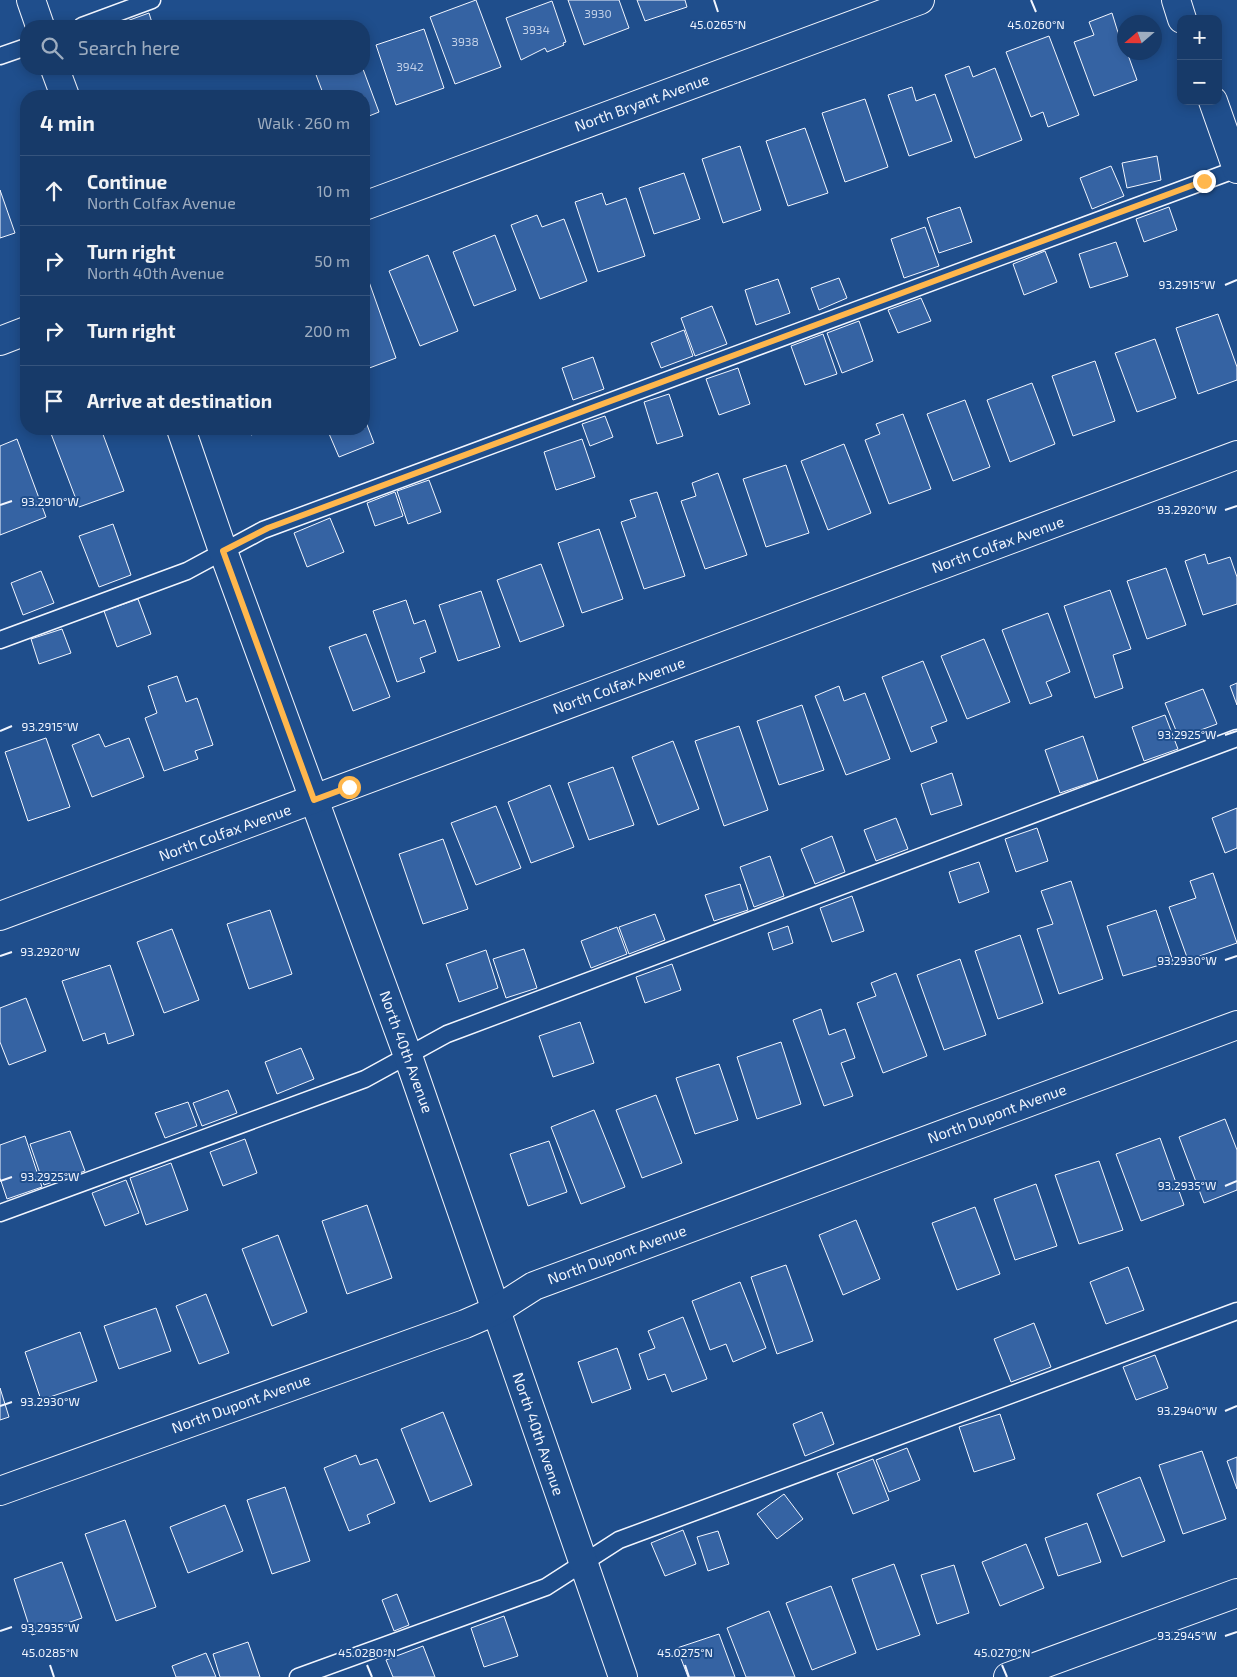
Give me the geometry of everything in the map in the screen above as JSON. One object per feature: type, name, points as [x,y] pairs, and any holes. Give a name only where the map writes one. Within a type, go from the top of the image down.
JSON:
[{"type":"street","points":[[31,0],[38,20]]},
{"type":"street","name":"North Bryant Avenue","points":[[370,204],[920,0]]},
{"type":"street","points":[[1176,0],[1181,15]]},
{"type":"street","points":[[57,75],[63,90]]},
{"type":"street","points":[[1213,105],[1237,169]]},
{"type":"street","points":[[0,341],[20,333]]},
{"type":"street","name":"North 40th Avenue","points":[[183,435],[223,551],[408,1056],[623,1677]]},
{"type":"street","name":"North Colfax Avenue","points":[[0,916],[1237,455]]},
{"type":"street","name":"North Dupont Avenue","points":[[0,1491],[495,1311],[534,1286],[1237,1025]]},
{"type":"street","points":[[1008,1677],[1237,1593]]},
{"type":"lane","points":[[98,20],[152,0]]},
{"type":"lane","points":[[0,56],[20,49]]},
{"type":"lane","points":[[0,640],[187,571],[268,528],[1237,169]]},
{"type":"lane","points":[[0,1213],[365,1079],[447,1034],[1237,738]]},
{"type":"lane","points":[[298,1677],[546,1587],[619,1540],[1237,1311]]},
{"type":"building","points":[[476,0],[501,67],[455,84],[430,17]]},
{"type":"building","points":[[568,0],[619,0],[629,28],[584,45]]},
{"type":"building","points":[[637,0],[685,0],[687,7],[645,21]]},
{"type":"building","points":[[552,1],[566,42],[563,43],[564,45],[547,52],[545,48],[521,60],[506,18]]},
{"type":"building","points":[[149,13],[151,20],[130,20]]},
{"type":"building","points":[[1112,13],[1117,29],[1117,60],[1130,60],[1137,80],[1094,96],[1074,42],[1094,35],[1089,22]]},
{"type":"building","points":[[424,29],[444,88],[396,105],[376,45]]},
{"type":"building","points":[[1049,36],[1079,115],[1048,127],[1043,112],[1031,117],[1006,52]]},
{"type":"building","points":[[969,66],[973,77],[995,68],[1022,140],[975,158],[945,75]]},
{"type":"building","points":[[316,75],[365,75],[379,112],[370,116],[370,90],[322,90]]},
{"type":"building","points":[[912,87],[916,101],[935,94],[952,141],[909,156],[888,95]]},
{"type":"building","points":[[865,99],[888,167],[845,182],[822,113]]},
{"type":"building","points":[[805,128],[828,193],[788,206],[766,141]]},
{"type":"building","points":[[740,146],[761,210],[723,223],[702,159]]},
{"type":"building","points":[[1157,156],[1161,180],[1127,188],[1122,163]]},
{"type":"building","points":[[1111,166],[1124,196],[1092,209],[1080,178]]},
{"type":"building","points":[[684,173],[700,219],[654,234],[639,188]]},
{"type":"building","points":[[0,190],[15,233],[0,238]]},
{"type":"building","points":[[602,193],[606,205],[626,198],[645,256],[598,272],[575,202]]},
{"type":"building","points":[[960,207],[972,242],[939,253],[927,218]]},
{"type":"building","points":[[1169,207],[1177,230],[1144,242],[1136,219]]},
{"type":"building","points":[[537,215],[542,227],[564,219],[587,281],[540,299],[511,225]]},
{"type":"building","points":[[925,227],[939,266],[904,278],[891,239]]},
{"type":"building","points":[[495,235],[516,290],[474,306],[453,252]]},
{"type":"building","points":[[1116,242],[1128,276],[1090,288],[1079,254]]},
{"type":"building","points":[[1045,251],[1057,282],[1024,295],[1013,264]]},
{"type":"building","points":[[428,255],[458,331],[420,346],[389,271]]},
{"type":"building","points":[[839,278],[847,298],[819,310],[811,288]]},
{"type":"building","points":[[778,279],[790,313],[756,325],[745,290]]},
{"type":"building","points":[[370,285],[396,358],[370,368]]},
{"type":"building","points":[[921,298],[931,321],[898,333],[888,310]]},
{"type":"building","points":[[712,306],[727,344],[695,356],[681,318]]},
{"type":"building","points":[[1218,314],[1237,367],[1237,380],[1198,394],[1176,328]]},
{"type":"building","points":[[859,321],[873,361],[842,373],[827,333]]},
{"type":"building","points":[[684,330],[693,356],[661,368],[651,343]]},
{"type":"building","points":[[823,334],[837,374],[805,385],[791,346]]},
{"type":"building","points":[[1155,339],[1176,398],[1137,412],[1115,353]]},
{"type":"building","points":[[593,357],[604,389],[573,400],[562,368]]},
{"type":"building","points":[[1095,361],[1115,421],[1073,436],[1052,376]]},
{"type":"building","points":[[738,368],[750,404],[719,415],[706,379]]},
{"type":"building","points":[[1032,383],[1055,444],[1010,462],[987,400]]},
{"type":"building","points":[[669,394],[683,436],[657,444],[644,402]]},
{"type":"building","points":[[965,400],[990,467],[953,481],[927,414]]},
{"type":"building","points":[[903,414],[931,489],[889,504],[865,440],[880,434],[876,424]]},
{"type":"building","points":[[605,416],[613,437],[590,446],[582,424]]},
{"type":"building","points":[[370,433],[374,443],[339,457],[330,435],[370,435]]},
{"type":"building","points":[[52,435],[103,435],[124,491],[79,507]]},
{"type":"building","points":[[17,439],[46,517],[0,535],[0,446]]},
{"type":"building","points":[[582,439],[595,477],[556,490],[544,452]]},
{"type":"building","points":[[844,444],[871,513],[828,530],[801,461]]},
{"type":"building","points":[[786,465],[809,533],[766,547],[743,479]]},
{"type":"building","points":[[718,473],[747,555],[705,569],[681,501],[696,496],[692,483]]},
{"type":"building","points":[[429,480],[441,512],[408,524],[397,491]]},
{"type":"building","points":[[395,492],[403,516],[375,526],[367,503]]},
{"type":"building","points":[[657,492],[685,576],[644,589],[621,522],[636,517],[630,500]]},
{"type":"building","points":[[330,518],[344,552],[307,567],[294,533]]},
{"type":"building","points":[[113,524],[131,575],[99,587],[79,536]]},
{"type":"building","points":[[599,529],[623,599],[582,613],[558,543]]},
{"type":"building","points":[[1205,554],[1208,564],[1230,557],[1237,577],[1237,604],[1203,615],[1185,561]]},
{"type":"building","points":[[541,564],[564,626],[520,642],[497,580]]},
{"type":"building","points":[[1166,568],[1186,625],[1147,639],[1127,581]]},
{"type":"building","points":[[41,571],[54,603],[23,615],[11,583]]},
{"type":"building","points":[[1110,590],[1131,649],[1113,655],[1123,688],[1095,698],[1064,606]]},
{"type":"building","points":[[481,591],[500,647],[458,661],[439,605]]},
{"type":"building","points":[[138,599],[151,634],[117,647],[104,611]]},
{"type":"building","points":[[406,600],[414,624],[425,620],[436,652],[420,658],[425,672],[397,682],[373,611]]},
{"type":"building","points":[[1048,613],[1070,672],[1046,682],[1052,696],[1030,704],[1002,630]]},
{"type":"building","points":[[62,629],[71,653],[39,664],[31,639]]},
{"type":"building","points":[[366,634],[390,697],[353,711],[329,647]]},
{"type":"building","points":[[984,639],[1010,702],[967,719],[941,656]]},
{"type":"building","points":[[923,661],[947,721],[931,727],[937,742],[911,752],[882,677]]},
{"type":"building","points":[[177,676],[186,702],[197,698],[213,745],[195,751],[198,759],[164,771],[145,718],[157,713],[148,686]]},
{"type":"building","points":[[1237,683],[1237,705],[1230,686]]},
{"type":"building","points":[[839,686],[844,701],[865,693],[890,759],[846,775],[815,696]]},
{"type":"building","points":[[1203,689],[1217,724],[1179,738],[1165,703]]},
{"type":"building","points":[[802,705],[824,770],[779,785],[757,721]]},
{"type":"building","points":[[1165,715],[1178,749],[1144,761],[1132,727]]},
{"type":"building","points":[[739,726],[768,810],[724,826],[695,741]]},
{"type":"building","points":[[99,734],[105,747],[129,738],[144,777],[92,797],[72,745]]},
{"type":"building","points":[[1083,736],[1098,780],[1060,793],[1045,750]]},
{"type":"building","points":[[46,738],[70,807],[28,821],[5,752]]},
{"type":"building","points":[[673,741],[699,809],[658,825],[632,757]]},
{"type":"building","points":[[613,767],[634,825],[589,840],[568,783]]},
{"type":"building","points":[[952,773],[962,805],[931,815],[921,784]]},
{"type":"building","points":[[550,785],[574,847],[531,863],[508,802]]},
{"type":"building","points":[[496,806],[521,868],[476,885],[451,823]]},
{"type":"building","points":[[1237,808],[1237,848],[1225,853],[1212,818]]},
{"type":"building","points":[[896,818],[908,849],[876,861],[864,830]]},
{"type":"building","points":[[1037,828],[1048,861],[1016,872],[1005,839]]},
{"type":"building","points":[[832,836],[845,872],[815,884],[801,849]]},
{"type":"building","points":[[443,839],[468,909],[423,924],[399,854]]},
{"type":"building","points":[[770,856],[784,896],[754,907],[740,867]]},
{"type":"building","points":[[979,862],[989,892],[959,903],[949,872]]},
{"type":"building","points":[[1213,873],[1237,943],[1188,960],[1169,907],[1196,898],[1190,881]]},
{"type":"building","points":[[1071,881],[1103,979],[1059,994],[1037,929],[1053,924],[1041,891]]},
{"type":"building","points":[[740,884],[748,910],[714,921],[705,895]]},
{"type":"building","points":[[852,896],[864,931],[832,942],[820,908]]},
{"type":"building","points":[[270,910],[292,974],[249,989],[227,924]]},
{"type":"building","points":[[1156,910],[1173,961],[1123,976],[1107,926]]},
{"type":"building","points":[[655,914],[665,940],[629,954],[619,927]]},
{"type":"building","points":[[788,926],[793,943],[773,950],[768,933]]},
{"type":"building","points":[[617,927],[627,954],[591,968],[581,941]]},
{"type":"building","points":[[172,929],[199,1000],[164,1013],[137,942]]},
{"type":"building","points":[[1020,935],[1043,1003],[998,1019],[975,951]]},
{"type":"building","points":[[524,949],[537,988],[506,998],[493,959]]},
{"type":"building","points":[[486,950],[498,988],[459,1002],[446,964]]},
{"type":"building","points":[[960,959],[986,1035],[944,1050],[917,975]]},
{"type":"building","points":[[672,964],[681,990],[645,1003],[636,977]]},
{"type":"building","points":[[110,965],[134,1035],[108,1044],[105,1033],[83,1041],[62,981]]},
{"type":"building","points":[[896,973],[927,1056],[883,1073],[857,1003],[876,996],[871,983]]},
{"type":"building","points":[[26,998],[46,1051],[9,1065],[0,1042],[0,1008]]},
{"type":"building","points":[[821,1009],[829,1035],[845,1029],[855,1058],[841,1063],[853,1096],[824,1106],[793,1020]]},
{"type":"building","points":[[580,1022],[594,1063],[553,1077],[539,1036]]},
{"type":"building","points":[[781,1042],[801,1104],[757,1119],[737,1057]]},
{"type":"building","points":[[301,1048],[314,1079],[277,1094],[265,1062]]},
{"type":"building","points":[[719,1064],[738,1120],[695,1134],[676,1078]]},
{"type":"building","points":[[228,1090],[237,1113],[202,1126],[193,1103]]},
{"type":"building","points":[[656,1095],[682,1163],[642,1178],[616,1110]]},
{"type":"building","points":[[188,1102],[197,1126],[165,1138],[155,1113]]},
{"type":"building","points":[[594,1110],[625,1187],[581,1204],[551,1127]]},
{"type":"building","points":[[1225,1119],[1237,1150],[1237,1190],[1204,1203],[1179,1137]]},
{"type":"building","points":[[70,1131],[85,1171],[44,1185],[30,1144]]},
{"type":"building","points":[[25,1136],[42,1187],[7,1199],[0,1178],[0,1145]]},
{"type":"building","points":[[1160,1138],[1184,1205],[1141,1221],[1116,1154]]},
{"type":"building","points":[[245,1139],[257,1173],[223,1186],[210,1152]]},
{"type":"building","points":[[549,1141],[567,1192],[528,1206],[510,1154]]},
{"type":"building","points":[[1099,1161],[1123,1230],[1079,1244],[1055,1175]]},
{"type":"building","points":[[171,1163],[188,1210],[146,1225],[130,1178]]},
{"type":"building","points":[[126,1180],[139,1213],[105,1226],[92,1193]]},
{"type":"building","points":[[1036,1184],[1057,1246],[1015,1260],[994,1199]]},
{"type":"building","points":[[367,1205],[392,1278],[347,1294],[322,1221]]},
{"type":"building","points":[[975,1207],[1000,1274],[957,1290],[932,1223]]},
{"type":"building","points":[[856,1220],[880,1279],[843,1295],[819,1235]]},
{"type":"building","points":[[278,1235],[307,1312],[272,1326],[242,1249]]},
{"type":"building","points":[[786,1265],[813,1341],[777,1354],[751,1277]]},
{"type":"building","points":[[1128,1267],[1144,1310],[1106,1324],[1090,1282]]},
{"type":"building","points":[[740,1282],[766,1348],[733,1362],[726,1344],[710,1350],[692,1301]]},
{"type":"building","points":[[206,1294],[229,1353],[199,1364],[176,1306]]},
{"type":"building","points":[[156,1308],[171,1351],[119,1369],[104,1326]]},
{"type":"building","points":[[683,1317],[707,1379],[672,1392],[665,1374],[648,1380],[639,1354],[655,1348],[648,1331]]},
{"type":"building","points":[[1034,1323],[1051,1367],[1011,1382],[994,1339]]},
{"type":"building","points":[[80,1332],[97,1381],[41,1400],[25,1352]]},
{"type":"building","points":[[617,1348],[631,1389],[592,1403],[578,1362]]},
{"type":"building","points":[[1155,1355],[1168,1388],[1136,1400],[1123,1367]]},
{"type":"building","points":[[0,1388],[9,1417],[0,1420]]},
{"type":"building","points":[[443,1412],[472,1485],[430,1502],[401,1429]]},
{"type":"building","points":[[822,1412],[834,1444],[805,1456],[793,1424]]},
{"type":"building","points":[[1000,1414],[1015,1459],[974,1472],[959,1427]]},
{"type":"building","points":[[907,1448],[920,1480],[889,1492],[876,1460]]},
{"type":"building","points":[[1202,1451],[1226,1519],[1183,1534],[1159,1465]]},
{"type":"building","points":[[356,1455],[360,1465],[377,1459],[395,1503],[367,1515],[370,1523],[349,1531],[324,1468]]},
{"type":"building","points":[[1237,1457],[1237,1489],[1227,1461]]},
{"type":"building","points":[[873,1459],[889,1500],[853,1514],[837,1473]]},
{"type":"building","points":[[1140,1477],[1165,1541],[1122,1557],[1097,1494]]},
{"type":"building","points":[[285,1487],[310,1561],[272,1574],[247,1500]]},
{"type":"building","points":[[784,1494],[803,1519],[777,1539],[757,1514]]},
{"type":"building","points":[[225,1505],[243,1551],[188,1573],[170,1527]]},
{"type":"building","points":[[125,1520],[156,1607],[116,1621],[85,1534]]},
{"type":"building","points":[[1087,1523],[1101,1562],[1058,1576],[1045,1538]]},
{"type":"building","points":[[683,1530],[696,1564],[665,1576],[651,1543]]},
{"type":"building","points":[[718,1531],[729,1564],[708,1571],[697,1537]]},
{"type":"building","points":[[1026,1544],[1044,1588],[1000,1606],[982,1562]]},
{"type":"building","points":[[62,1562],[82,1618],[32,1635],[14,1579]]},
{"type":"building","points":[[894,1564],[920,1635],[877,1650],[852,1579]]},
{"type":"building","points":[[954,1565],[969,1613],[937,1624],[921,1575]]},
{"type":"building","points":[[831,1586],[856,1653],[812,1670],[786,1603]]},
{"type":"building","points":[[397,1594],[409,1625],[394,1631],[382,1600]]},
{"type":"building","points":[[769,1611],[795,1677],[746,1677],[727,1628]]},
{"type":"building","points":[[504,1616],[518,1656],[484,1667],[471,1628]]},
{"type":"building","points":[[719,1634],[735,1677],[688,1677],[677,1648]]},
{"type":"building","points":[[248,1642],[260,1677],[220,1677],[213,1654]]},
{"type":"building","points":[[423,1646],[435,1677],[393,1677],[386,1660]]},
{"type":"building","points":[[206,1653],[216,1677],[176,1677],[172,1666]]},
{"type":"route","points":[[349,787],[314,800],[223,551],[268,528],[1204,181]]}]
